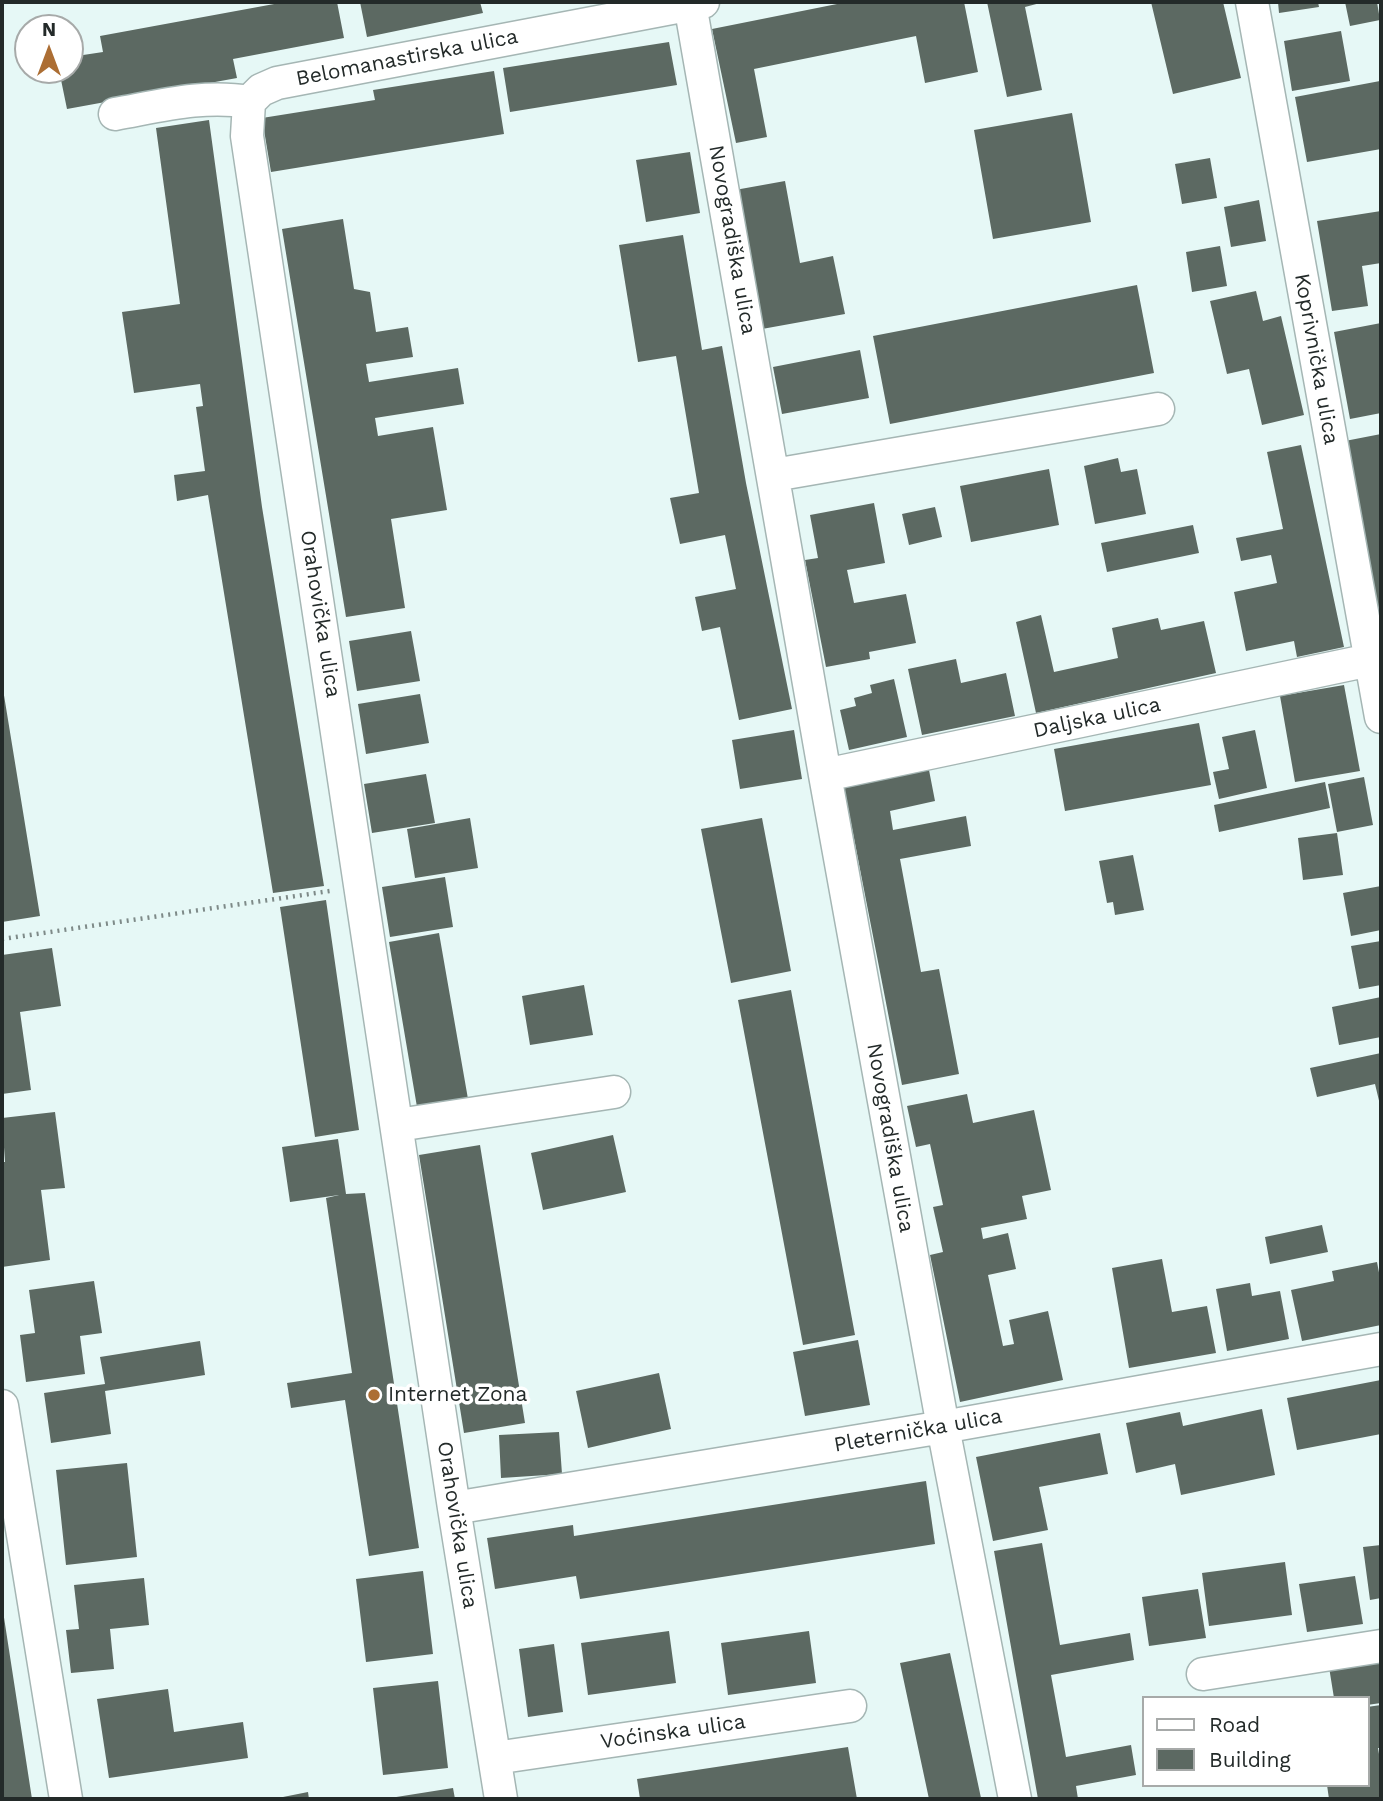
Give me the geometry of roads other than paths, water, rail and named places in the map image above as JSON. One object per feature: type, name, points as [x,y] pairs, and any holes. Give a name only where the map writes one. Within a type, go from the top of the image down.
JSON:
[{"type":"street","name":"Koprivnička ulica","points":[[1252,2],[1381,717]]},
{"type":"street","name":"Belomanastirska ulica","points":[[249,102],[261,90],[277,83],[697,3]]},
{"type":"street","name":"Novogradiška ulica","points":[[697,3],[825,775],[943,1427],[1015,1799]]},
{"type":"street","points":[[116,114],[197,100],[224,98],[249,102]]},
{"type":"street","name":"Orahovička ulica","points":[[249,102],[247,136],[454,1508],[501,1799]]},
{"type":"street","points":[[774,475],[1158,409]]},
{"type":"street","name":"Daljska ulica","points":[[825,775],[1370,660]]},
{"type":"street","points":[[398,1125],[614,1092]]},
{"type":"street","name":"Pleternička ulica","points":[[454,1508],[943,1427],[1381,1349]]},
{"type":"street","points":[[2,1406],[66,1799]]},
{"type":"street","points":[[1203,1674],[1381,1646]]},
{"type":"street","name":"Voćinska ulica","points":[[495,1758],[850,1706]]},
{"type":"place","name":"Internet Zona","points":[[374,1395]]}]
